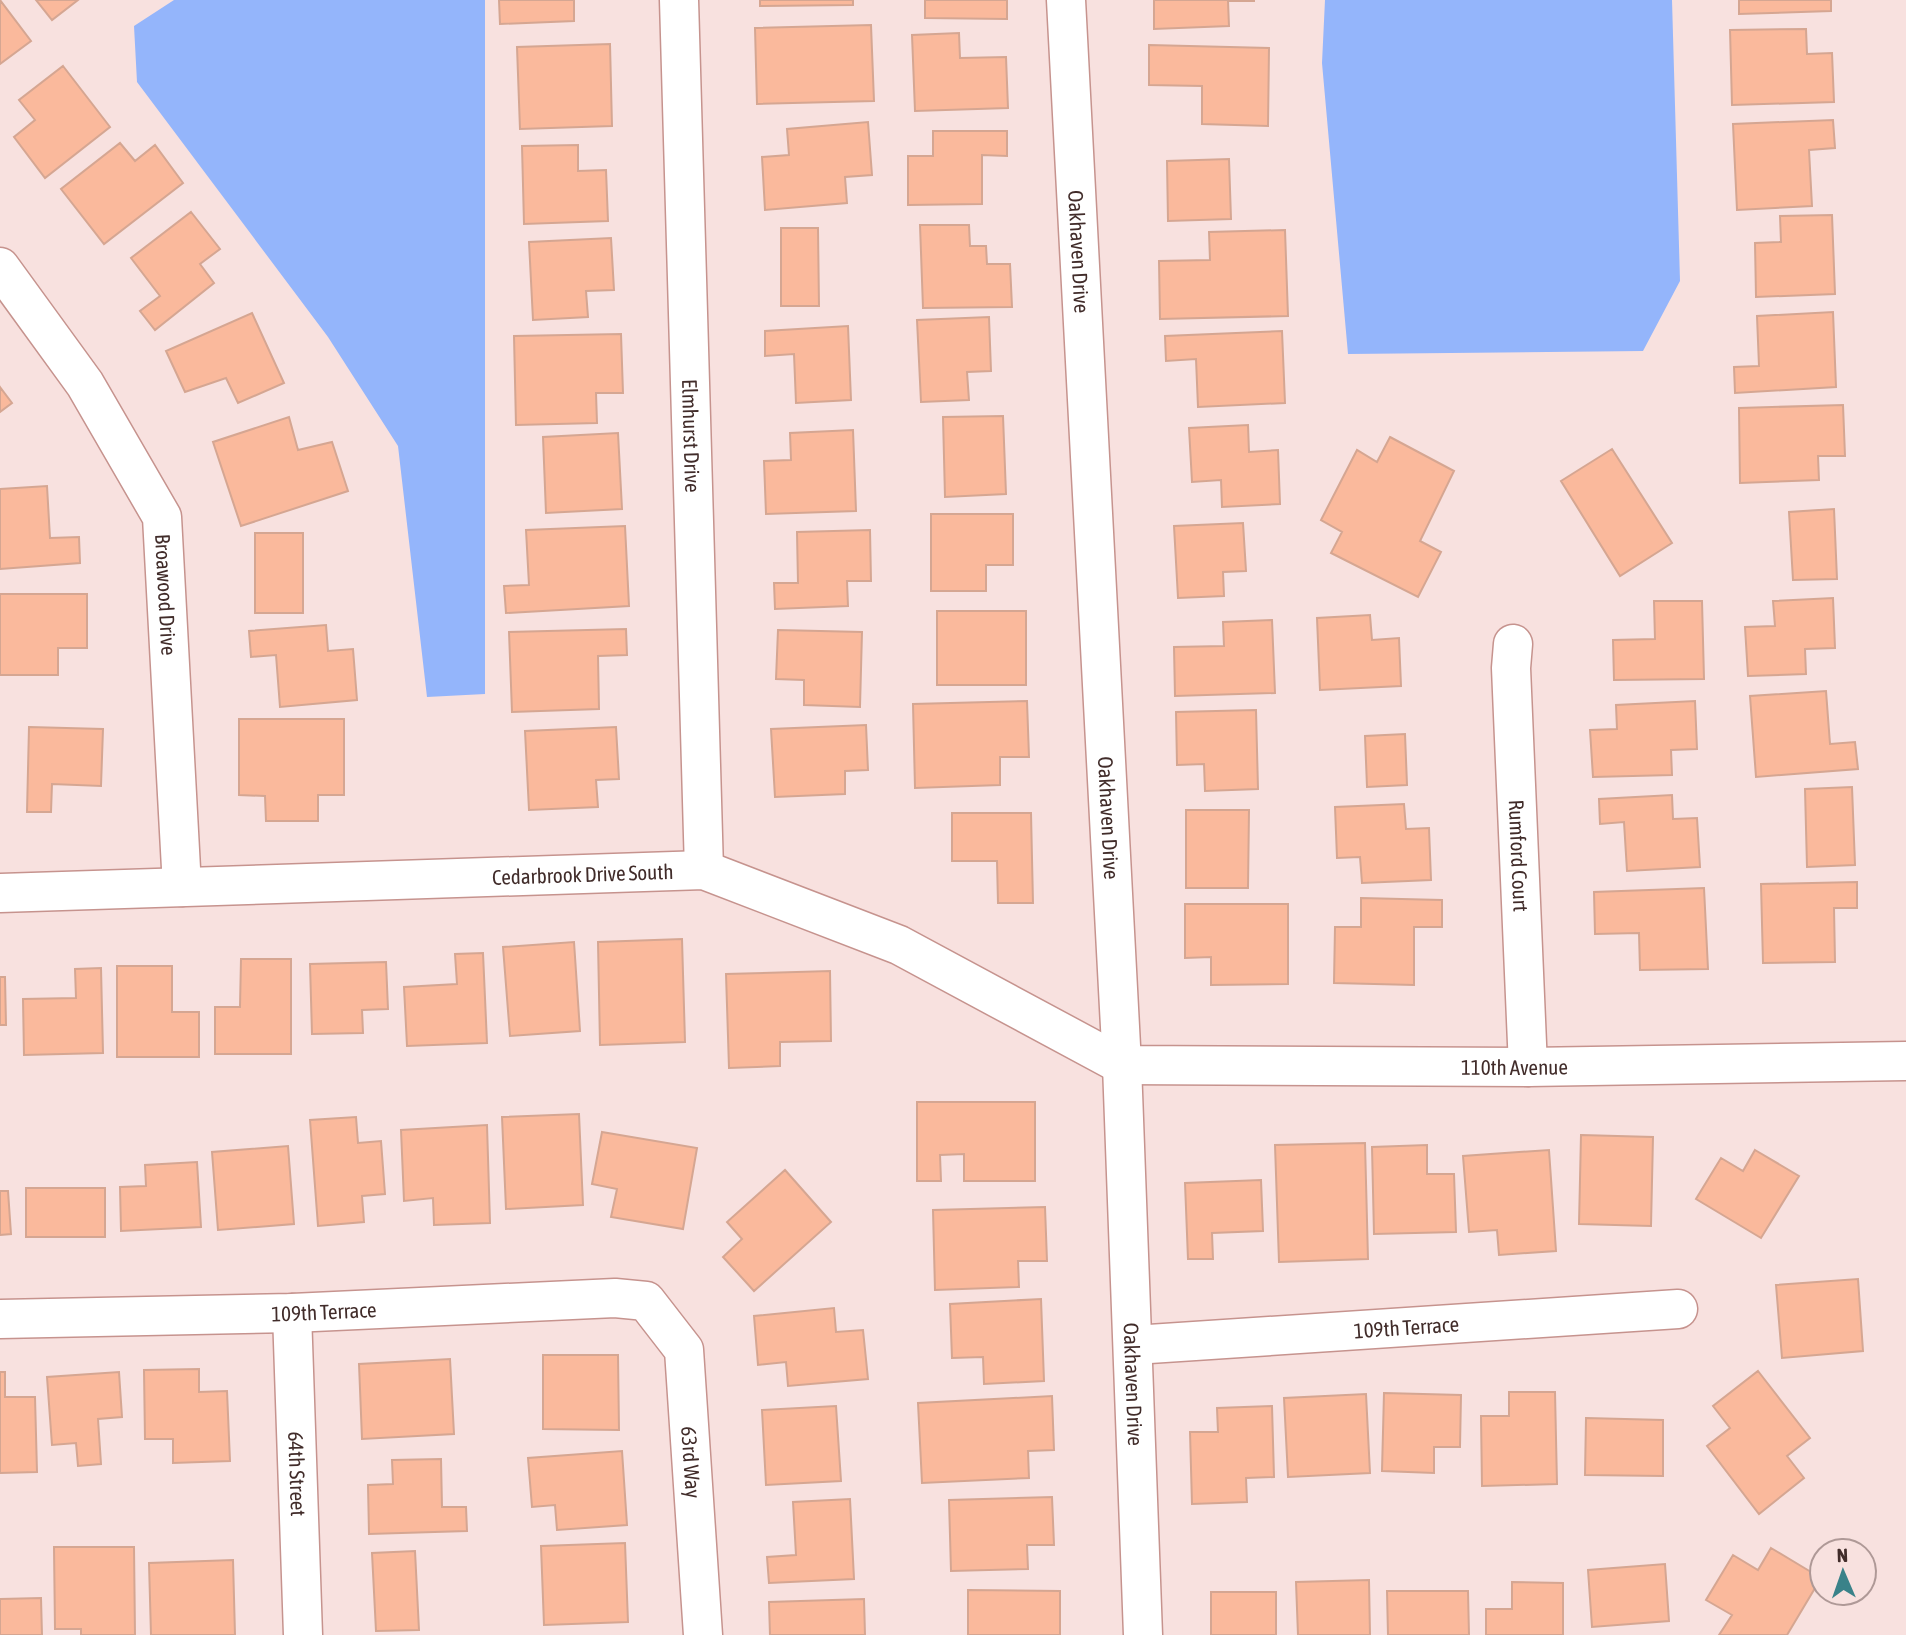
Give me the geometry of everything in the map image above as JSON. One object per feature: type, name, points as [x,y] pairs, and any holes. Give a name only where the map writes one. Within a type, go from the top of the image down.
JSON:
[{"type":"street","name":"Elmhurst Drive","points":[[679,0],[704,870]]},
{"type":"street","name":"Oakhaven Drive","points":[[1066,0],[1122,1065],[1143,1635]]},
{"type":"street","name":"Broawood Drive","points":[[0,267],[85,384],[162,517],[182,887]]},
{"type":"street","name":"Rumford Court","points":[[1513,644],[1511,668],[1528,1067]]},
{"type":"street","name":"Cedarbrook Drive South","points":[[0,893],[704,870],[899,944],[1122,1065]]},
{"type":"street","name":"110th Avenue","points":[[1122,1065],[1528,1067],[1906,1060]]},
{"type":"street","name":"109th Terrace","points":[[0,1319],[292,1313],[615,1298],[646,1301]]},
{"type":"street","name":"63rd Way","points":[[646,1301],[684,1350],[703,1635]]},
{"type":"street","name":"109th Terrace","points":[[1134,1345],[1678,1309]]},
{"type":"street","name":"64th Street","points":[[292,1313],[303,1635]]},
{"type":"water","points":[[174,0],[485,0],[485,694],[427,697],[398,446],[328,337],[137,82],[134,26]]},
{"type":"water","points":[[1325,0],[1672,0],[1680,281],[1643,351],[1348,354],[1322,63]]},
{"type":"building","points":[[0,0],[31,41],[0,64]]},
{"type":"building","points":[[36,0],[78,0],[52,20]]},
{"type":"building","points":[[499,0],[574,0],[574,21],[500,24]]},
{"type":"building","points":[[760,0],[853,0],[853,5],[760,6]]},
{"type":"building","points":[[925,0],[1007,0],[1007,19],[925,18]]},
{"type":"building","points":[[1154,0],[1254,1],[1228,1],[1229,26],[1154,29]]},
{"type":"building","points":[[1739,0],[1831,0],[1831,11],[1739,14]]},
{"type":"building","points":[[871,25],[874,101],[757,104],[755,28]]},
{"type":"building","points":[[1806,29],[1807,54],[1832,53],[1834,102],[1732,105],[1730,30]]},
{"type":"building","points":[[959,33],[960,58],[1006,57],[1008,108],[915,111],[912,35]]},
{"type":"building","points":[[610,44],[612,126],[520,129],[517,47]]},
{"type":"building","points":[[1149,45],[1269,48],[1268,126],[1202,124],[1202,86],[1149,85]]},
{"type":"building","points":[[63,66],[110,127],[45,178],[14,137],[35,120],[19,100]]},
{"type":"building","points":[[1833,120],[1835,148],[1809,150],[1812,206],[1737,210],[1733,124]]},
{"type":"building","points":[[868,122],[872,175],[845,177],[847,203],[765,210],[762,157],[789,155],[787,129]]},
{"type":"building","points":[[933,131],[1007,131],[1007,156],[982,155],[982,204],[908,205],[908,156],[933,156]]},
{"type":"building","points":[[120,143],[135,161],[155,145],[183,183],[104,244],[61,189]]},
{"type":"building","points":[[578,145],[578,171],[606,170],[608,221],[524,224],[522,146]]},
{"type":"building","points":[[1229,159],[1231,219],[1168,221],[1167,161]]},
{"type":"building","points":[[191,212],[220,249],[200,264],[214,283],[155,330],[140,311],[160,296],[131,258]]},
{"type":"building","points":[[1832,215],[1835,294],[1756,297],[1755,243],[1781,242],[1780,216]]},
{"type":"building","points":[[920,225],[969,225],[970,246],[986,246],[987,264],[1010,264],[1012,307],[923,308]]},
{"type":"building","points":[[781,228],[818,228],[819,306],[781,306]]},
{"type":"building","points":[[1285,230],[1288,316],[1160,319],[1159,261],[1210,260],[1209,232]]},
{"type":"building","points":[[611,238],[614,290],[586,291],[588,317],[533,320],[529,242]]},
{"type":"building","points":[[1833,312],[1836,387],[1735,393],[1734,367],[1759,366],[1757,316]]},
{"type":"building","points":[[252,313],[284,383],[238,403],[226,378],[185,392],[166,351]]},
{"type":"building","points":[[989,317],[991,371],[967,372],[969,400],[921,402],[917,320]]},
{"type":"building","points":[[848,326],[851,400],[796,403],[794,354],[765,356],[765,331]]},
{"type":"building","points":[[1282,331],[1285,403],[1198,407],[1196,359],[1166,361],[1165,336]]},
{"type":"building","points":[[621,334],[623,393],[596,393],[597,423],[516,425],[514,336]]},
{"type":"building","points":[[0,387],[12,403],[0,412]]},
{"type":"building","points":[[1843,405],[1845,456],[1818,456],[1819,480],[1740,483],[1739,408]]},
{"type":"building","points":[[1003,416],[1006,494],[945,497],[943,417]]},
{"type":"building","points":[[289,417],[298,450],[332,442],[348,491],[241,526],[213,442]]},
{"type":"building","points":[[1248,425],[1249,452],[1278,450],[1280,504],[1222,507],[1221,480],[1192,482],[1189,428]]},
{"type":"building","points":[[853,430],[856,511],[766,514],[764,461],[791,460],[790,433]]},
{"type":"building","points":[[618,433],[622,509],[546,513],[543,437]]},
{"type":"building","points":[[1390,437],[1454,471],[1420,541],[1441,552],[1418,597],[1331,553],[1342,532],[1321,520],[1357,450],[1377,462]]},
{"type":"building","points":[[1612,449],[1672,543],[1620,576],[1561,481]]},
{"type":"building","points":[[47,486],[50,538],[79,537],[80,563],[0,569],[0,489]]},
{"type":"building","points":[[1834,509],[1837,579],[1793,580],[1789,512]]},
{"type":"building","points":[[931,514],[1013,514],[1013,565],[986,565],[986,591],[931,591]]},
{"type":"building","points":[[1243,523],[1246,571],[1223,572],[1224,596],[1178,598],[1174,526]]},
{"type":"building","points":[[625,526],[629,606],[506,613],[504,586],[529,585],[526,530]]},
{"type":"building","points":[[870,530],[871,581],[847,581],[848,606],[775,609],[774,583],[798,583],[797,532]]},
{"type":"building","points":[[255,533],[303,533],[303,613],[255,613]]},
{"type":"building","points":[[0,594],[87,594],[87,648],[58,648],[58,675],[0,675]]},
{"type":"building","points":[[1833,598],[1835,648],[1805,649],[1806,674],[1748,676],[1745,627],[1775,626],[1773,601]]},
{"type":"building","points":[[1654,601],[1702,601],[1704,679],[1614,680],[1613,640],[1655,639]]},
{"type":"building","points":[[937,611],[1026,611],[1026,685],[937,685]]},
{"type":"building","points":[[1370,615],[1372,640],[1399,638],[1401,686],[1320,690],[1317,618]]},
{"type":"building","points":[[1272,620],[1275,693],[1175,696],[1174,647],[1224,646],[1223,622]]},
{"type":"building","points":[[326,625],[328,651],[353,649],[357,700],[280,707],[276,655],[251,657],[249,631]]},
{"type":"building","points":[[626,629],[627,655],[598,656],[599,709],[512,712],[509,632]]},
{"type":"building","points":[[778,630],[862,632],[860,707],[804,705],[804,680],[776,679]]},
{"type":"building","points":[[1826,691],[1830,744],[1855,742],[1858,769],[1756,777],[1750,696]]},
{"type":"building","points":[[1027,701],[1029,757],[1000,757],[1000,785],[915,788],[913,704]]},
{"type":"building","points":[[1695,701],[1697,749],[1671,750],[1672,775],[1593,777],[1590,730],[1617,729],[1616,705]]},
{"type":"building","points":[[1256,710],[1258,789],[1205,791],[1204,764],[1177,765],[1176,712]]},
{"type":"building","points":[[239,719],[344,719],[344,795],[318,795],[318,821],[266,821],[265,796],[239,795]]},
{"type":"building","points":[[866,725],[868,770],[845,771],[845,794],[775,797],[771,729]]},
{"type":"building","points":[[29,727],[103,729],[101,786],[52,784],[51,812],[27,812]]},
{"type":"building","points":[[616,727],[619,779],[596,780],[598,807],[529,810],[525,731]]},
{"type":"building","points":[[1405,734],[1407,785],[1367,787],[1365,736]]},
{"type":"building","points":[[1852,787],[1855,865],[1807,867],[1805,789]]},
{"type":"building","points":[[1672,795],[1673,819],[1697,818],[1700,867],[1627,871],[1624,822],[1600,824],[1599,799]]},
{"type":"building","points":[[1404,804],[1406,829],[1429,828],[1431,880],[1362,883],[1360,857],[1337,858],[1335,807]]},
{"type":"building","points":[[1186,810],[1249,810],[1248,888],[1186,888]]},
{"type":"building","points":[[952,813],[1031,813],[1033,903],[998,903],[997,861],[952,861]]},
{"type":"building","points":[[1857,882],[1857,908],[1834,908],[1835,962],[1763,963],[1761,884]]},
{"type":"building","points":[[1704,888],[1708,969],[1640,970],[1639,933],[1595,934],[1594,892]]},
{"type":"building","points":[[1361,898],[1442,900],[1442,927],[1414,927],[1414,985],[1334,983],[1335,927],[1361,927]]},
{"type":"building","points":[[1185,904],[1288,904],[1288,984],[1211,985],[1211,957],[1185,958]]},
{"type":"building","points":[[682,939],[685,1042],[600,1045],[598,942]]},
{"type":"building","points":[[574,942],[580,1031],[510,1036],[503,947]]},
{"type":"building","points":[[483,953],[487,1043],[407,1046],[404,987],[457,984],[455,954]]},
{"type":"building","points":[[241,959],[291,959],[291,1054],[215,1054],[215,1007],[240,1007]]},
{"type":"building","points":[[386,962],[388,1009],[362,1010],[363,1033],[312,1034],[310,964]]},
{"type":"building","points":[[117,966],[172,966],[172,1012],[199,1012],[199,1057],[117,1057]]},
{"type":"building","points":[[101,968],[103,1053],[24,1055],[23,999],[76,998],[75,969]]},
{"type":"building","points":[[830,971],[831,1041],[780,1042],[780,1066],[729,1068],[726,974]]},
{"type":"building","points":[[0,977],[5,977],[6,1025],[0,1025]]},
{"type":"building","points":[[917,1102],[1035,1102],[1035,1181],[964,1181],[964,1154],[940,1155],[941,1181],[917,1181]]},
{"type":"building","points":[[579,1114],[583,1205],[506,1209],[502,1117]]},
{"type":"building","points":[[356,1117],[358,1143],[381,1141],[385,1194],[362,1196],[364,1222],[318,1226],[310,1120]]},
{"type":"building","points":[[487,1125],[490,1223],[434,1225],[433,1198],[404,1201],[401,1130]]},
{"type":"building","points":[[602,1132],[697,1148],[683,1229],[611,1217],[617,1189],[592,1184]]},
{"type":"building","points":[[1581,1135],[1653,1137],[1651,1226],[1579,1224]]},
{"type":"building","points":[[1365,1143],[1368,1259],[1279,1262],[1275,1145]]},
{"type":"building","points":[[1427,1145],[1427,1174],[1454,1174],[1456,1232],[1374,1234],[1372,1147]]},
{"type":"building","points":[[288,1146],[294,1224],[218,1230],[212,1152]]},
{"type":"building","points":[[1549,1150],[1556,1251],[1499,1255],[1497,1230],[1469,1232],[1463,1156]]},
{"type":"building","points":[[1755,1150],[1799,1176],[1761,1238],[1696,1199],[1721,1158],[1743,1171]]},
{"type":"building","points":[[197,1162],[201,1227],[121,1231],[120,1187],[146,1186],[145,1165]]},
{"type":"building","points":[[785,1170],[831,1222],[754,1291],[723,1257],[742,1239],[727,1222]]},
{"type":"building","points":[[1261,1180],[1263,1231],[1212,1233],[1213,1259],[1188,1259],[1185,1183]]},
{"type":"building","points":[[26,1188],[105,1188],[105,1237],[26,1237]]},
{"type":"building","points":[[0,1191],[8,1191],[11,1234],[0,1235]]},
{"type":"building","points":[[1045,1207],[1047,1261],[1018,1261],[1019,1287],[935,1290],[933,1210]]},
{"type":"building","points":[[1858,1279],[1863,1351],[1782,1358],[1776,1285]]},
{"type":"building","points":[[1041,1299],[1044,1381],[984,1384],[983,1357],[952,1358],[950,1304]]},
{"type":"building","points":[[834,1308],[836,1332],[863,1330],[868,1379],[788,1386],[786,1362],[758,1365],[754,1316]]},
{"type":"building","points":[[543,1355],[618,1355],[619,1430],[543,1429]]},
{"type":"building","points":[[450,1359],[454,1434],[362,1439],[359,1364]]},
{"type":"building","points":[[199,1369],[199,1392],[227,1391],[230,1461],[173,1463],[173,1439],[145,1439],[144,1370]]},
{"type":"building","points":[[1758,1371],[1810,1438],[1787,1456],[1804,1478],[1759,1514],[1707,1446],[1730,1428],[1713,1406]]},
{"type":"building","points":[[0,1372],[5,1372],[5,1397],[35,1397],[37,1472],[0,1473]]},
{"type":"building","points":[[119,1372],[122,1417],[98,1419],[101,1464],[78,1466],[76,1443],[52,1445],[47,1377]]},
{"type":"building","points":[[1509,1392],[1555,1392],[1557,1484],[1482,1486],[1481,1416],[1509,1416]]},
{"type":"building","points":[[1384,1393],[1461,1395],[1460,1447],[1434,1447],[1434,1473],[1382,1471]]},
{"type":"building","points":[[1366,1394],[1370,1473],[1288,1477],[1284,1398]]},
{"type":"building","points":[[1052,1396],[1054,1450],[1028,1451],[1029,1478],[922,1483],[918,1403]]},
{"type":"building","points":[[836,1406],[841,1481],[766,1485],[762,1410]]},
{"type":"building","points":[[1272,1406],[1274,1477],[1246,1478],[1247,1502],[1192,1504],[1190,1432],[1218,1432],[1217,1408]]},
{"type":"building","points":[[1586,1418],[1663,1420],[1663,1476],[1585,1475]]},
{"type":"building","points":[[622,1451],[627,1525],[557,1530],[555,1505],[532,1507],[528,1458]]},
{"type":"building","points":[[441,1459],[442,1507],[466,1507],[467,1531],[369,1534],[368,1485],[393,1484],[392,1460]]},
{"type":"building","points":[[1052,1497],[1054,1545],[1027,1545],[1028,1569],[951,1571],[949,1500]]},
{"type":"building","points":[[850,1499],[854,1579],[769,1583],[767,1557],[796,1555],[793,1502]]},
{"type":"building","points":[[625,1543],[628,1622],[544,1625],[541,1546]]},
{"type":"building","points":[[54,1547],[134,1547],[135,1635],[81,1635],[81,1629],[55,1629]]},
{"type":"building","points":[[1771,1548],[1808,1570],[1808,1600],[1787,1635],[1719,1635],[1732,1615],[1706,1600],[1733,1555],[1758,1570]]},
{"type":"building","points":[[415,1551],[419,1630],[376,1631],[372,1553]]},
{"type":"building","points":[[233,1560],[235,1635],[151,1635],[149,1563]]},
{"type":"building","points":[[1665,1564],[1669,1621],[1592,1627],[1588,1570]]},
{"type":"building","points":[[1369,1580],[1370,1635],[1298,1635],[1296,1582]]},
{"type":"building","points":[[1512,1582],[1563,1583],[1563,1635],[1486,1635],[1486,1609],[1512,1609]]},
{"type":"building","points":[[968,1590],[1060,1591],[1060,1635],[968,1635]]},
{"type":"building","points":[[1387,1591],[1468,1591],[1469,1635],[1388,1635]]},
{"type":"building","points":[[1211,1592],[1276,1592],[1276,1635],[1211,1635]]},
{"type":"building","points":[[41,1598],[42,1635],[0,1635],[0,1599]]},
{"type":"building","points":[[864,1599],[865,1635],[770,1635],[769,1602]]}]
